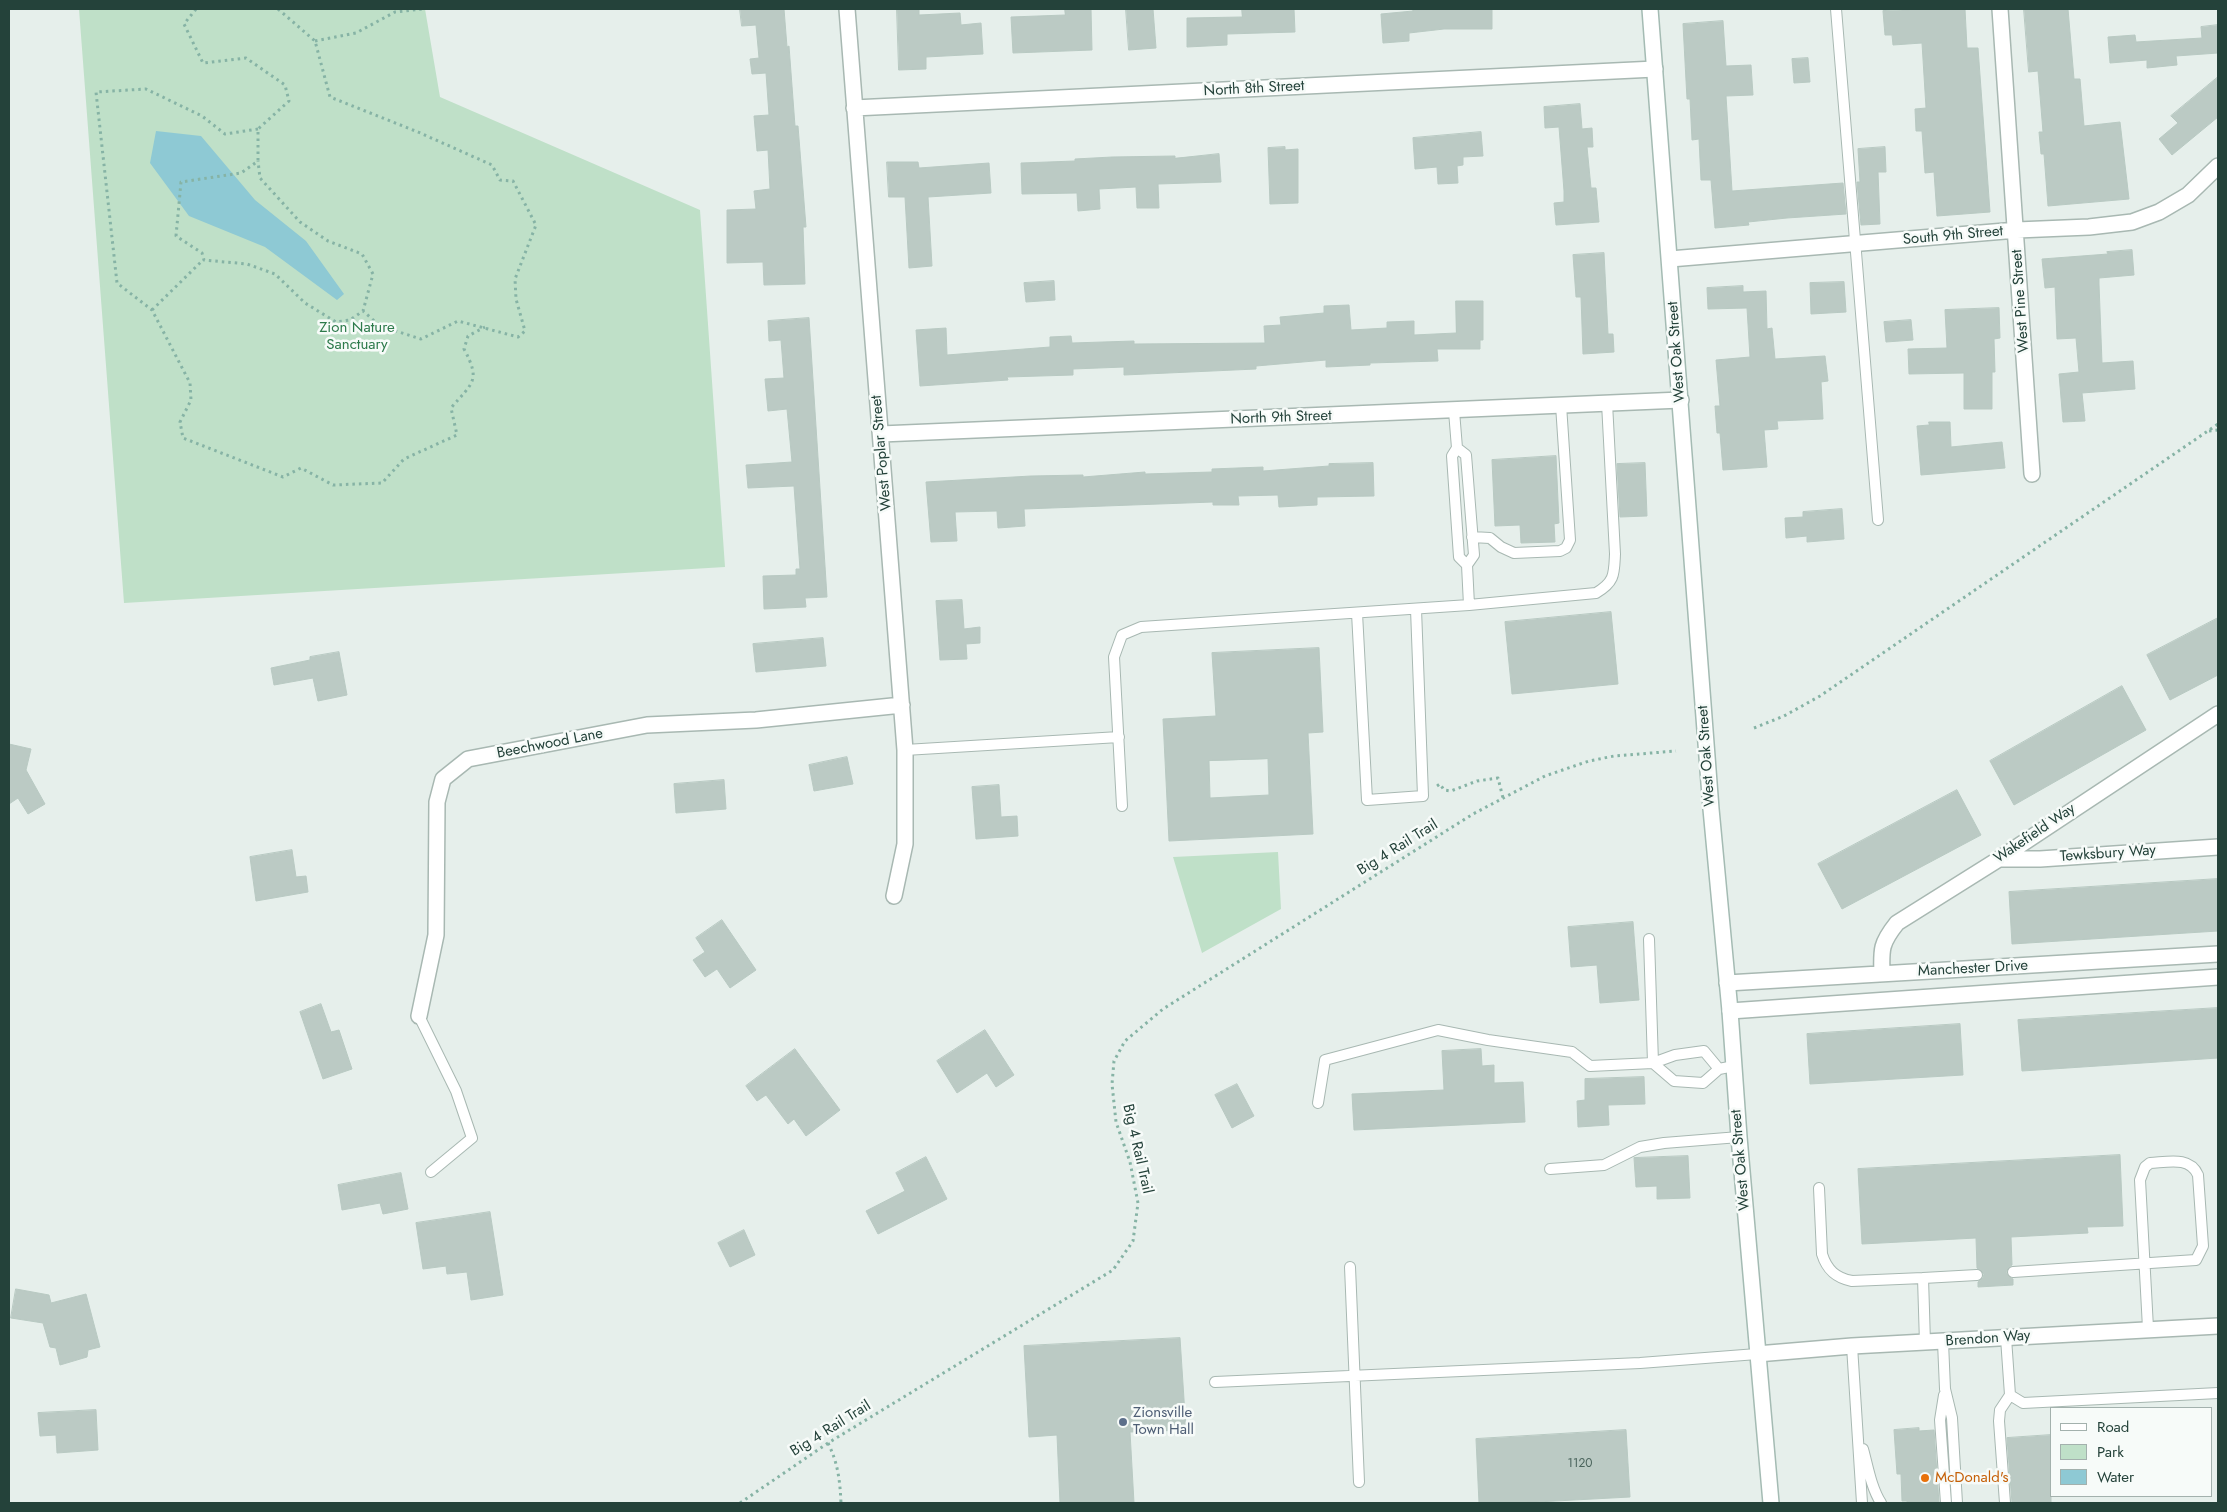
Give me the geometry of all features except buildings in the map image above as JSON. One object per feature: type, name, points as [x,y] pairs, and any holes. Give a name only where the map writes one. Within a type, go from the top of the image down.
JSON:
[{"type":"street","name":"West Poplar Street","points":[[847,9],[905,750],[905,844],[894,896]]},
{"type":"street","name":"West Oak Street","points":[[1650,9],[1711,809],[1730,1011],[1757,1354],[1771,1503]]},
{"type":"street","name":"West Pine Street","points":[[2000,9],[2017,230],[2032,474]]},
{"type":"street","name":"North 8th Street","points":[[854,108],[1655,69]]},
{"type":"street","name":"South 9th Street","points":[[1670,259],[2017,230],[2089,227],[2132,222],[2158,212],[2188,195],[2218,166]]},
{"type":"street","name":"North 9th Street","points":[[880,434],[1681,400]]},
{"type":"street","name":"Beechwood Lane","points":[[419,1016],[436,935],[437,802],[443,778],[468,759],[647,725],[756,720],[902,706]]},
{"type":"street","name":"Wakefield Way","points":[[1882,974],[1884,938],[1897,923],[2218,714]]},
{"type":"street","name":"Tewksbury Way","points":[[1998,859],[2040,859],[2218,847]]},
{"type":"street","name":"Manchester Drive","points":[[1727,983],[2218,954]]},
{"type":"street","name":"Manchester Drive","points":[[1730,1011],[2218,977]]},
{"type":"street","name":"Brendon Way","points":[[1757,1354],[1852,1346],[1943,1342],[2148,1328],[2218,1326]]},
{"type":"lane","points":[[1836,9],[1878,520]]},
{"type":"lane","points":[[1122,806],[1114,657],[1122,636],[1142,627],[1469,605],[1596,593],[1609,586],[1614,574],[1615,554],[1607,403]]},
{"type":"lane","points":[[1472,537],[1490,538],[1501,547],[1514,553],[1560,551],[1566,548],[1570,540],[1562,405]]},
{"type":"lane","points":[[1454,411],[1457,448],[1452,456],[1459,557],[1467,566]]},
{"type":"lane","points":[[1457,448],[1466,455],[1474,555],[1467,566],[1469,605]]},
{"type":"lane","points":[[1357,613],[1366,800],[1423,796],[1416,609]]},
{"type":"lane","points":[[905,750],[1119,737]]},
{"type":"lane","points":[[1649,939],[1652,1063],[1674,1081],[1703,1083],[1719,1069],[1734,1066]]},
{"type":"lane","points":[[419,1016],[456,1091],[472,1138],[431,1172]]},
{"type":"lane","points":[[1318,1103],[1325,1060],[1438,1030],[1488,1040],[1572,1052],[1590,1066],[1652,1063],[1675,1055],[1704,1051],[1719,1069]]},
{"type":"lane","points":[[1550,1169],[1604,1165],[1640,1148],[1664,1142],[1739,1136]]},
{"type":"lane","points":[[2013,1272],[2144,1263],[2189,1261],[2196,1260],[2203,1246],[2198,1175],[2195,1168],[2190,1164],[2183,1162],[2150,1164],[2144,1167],[2141,1173],[2144,1263],[2148,1328]]},
{"type":"lane","points":[[1819,1188],[1822,1254],[1825,1263],[1832,1273],[1842,1279],[1852,1281],[1977,1274]]},
{"type":"lane","points":[[1350,1267],[1359,1482]]},
{"type":"lane","points":[[1923,1278],[1925,1343]]},
{"type":"lane","points":[[2005,1503],[1999,1421],[2000,1410],[2010,1395],[2006,1338]]},
{"type":"lane","points":[[1943,1342],[1945,1390],[1952,1418],[1957,1503]]},
{"type":"lane","points":[[1852,1346],[1862,1503]]},
{"type":"lane","points":[[1215,1382],[1640,1363],[1757,1354]]},
{"type":"lane","points":[[1945,1390],[1940,1420],[1946,1503]]},
{"type":"lane","points":[[2010,1395],[2023,1403],[2218,1393]]},
{"type":"lane","points":[[1858,1434],[1871,1476],[1873,1492],[1881,1503]]},
{"type":"lane","points":[[1861,1483],[1868,1503]]},
{"type":"path","points":[[196,9],[184,24],[203,63],[246,58],[285,85],[289,102],[258,129],[225,134],[202,116],[146,89],[96,92],[117,283],[152,310],[190,383],[191,400],[180,422],[183,438],[283,477],[301,468],[333,485],[382,483],[404,459],[457,435],[451,408],[472,383],[474,369],[464,349],[468,336],[485,328]]},
{"type":"path","points":[[278,9],[315,41],[330,97],[418,132],[492,165],[500,180],[513,181],[536,225],[515,280],[516,299],[525,331],[518,337],[458,321],[421,339],[380,326],[363,310]]},
{"type":"path","points":[[315,41],[356,33],[395,12],[423,9]]},
{"type":"path","points":[[152,310],[204,260],[247,264],[275,274],[305,303],[336,322],[350,320],[363,310],[373,274],[362,254],[328,241],[300,222],[260,178],[258,129]]},
{"type":"path","points":[[204,260],[202,253],[176,236],[181,182],[241,173],[258,161]]},
{"type":"path","points":[[1754,728],[1784,716],[1820,696],[2218,424]]},
{"type":"path","points":[[2208,431],[2218,430]]},
{"type":"path","name":"Big 4 Rail Trail","points":[[740,1503],[828,1443],[1114,1270],[1133,1241],[1138,1203],[1130,1162],[1116,1122],[1112,1084],[1114,1062],[1125,1041],[1163,1009],[1472,814],[1546,776],[1589,761],[1614,756],[1676,751]]},
{"type":"path","points":[[1423,793],[1440,784],[1444,790],[1451,791],[1477,781],[1498,778],[1503,798]]},
{"type":"path","points":[[828,1443],[836,1460],[841,1503]]},
{"type":"green space","name":"Zion Nature Sanctuary","points":[[79,9],[425,9],[440,97],[700,210],[725,567],[124,603]]},
{"type":"green space","points":[[1278,852],[1281,909],[1202,953],[1173,857]]},
{"type":"water","points":[[156,131],[201,136],[255,200],[306,241],[344,294],[337,300],[265,247],[189,216],[150,163]]},
{"type":"place","name":"Zionsville Town Hall","points":[[1123,1422]]},
{"type":"place","name":"McDonald's","points":[[1925,1478]]}]
